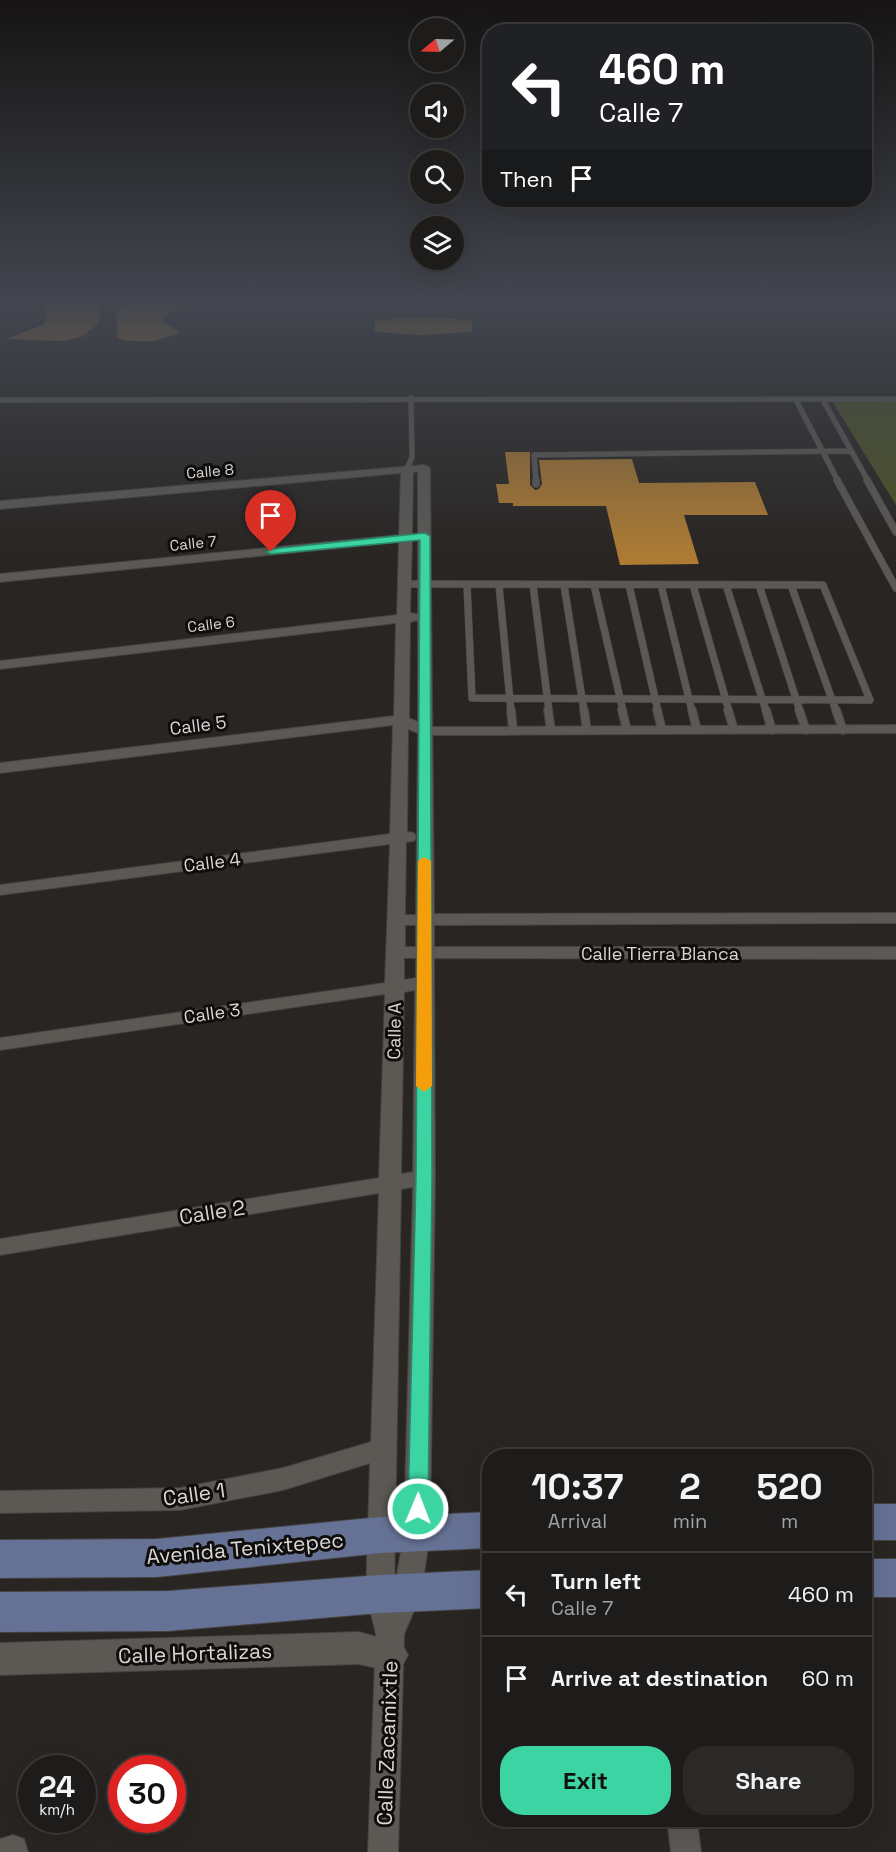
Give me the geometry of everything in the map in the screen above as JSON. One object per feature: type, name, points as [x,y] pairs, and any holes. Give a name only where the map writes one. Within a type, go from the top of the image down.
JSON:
[{"type":"main road","points":[[872,1522],[896,1522]]},
{"type":"main road","name":"Avenida Tenixtepec","points":[[0,1559],[157,1558],[399,1534],[482,1530]]},
{"type":"main road","points":[[872,1578],[896,1578]]},
{"type":"main road","points":[[0,1612],[168,1611],[392,1619],[482,1591]]},
{"type":"street","name":"Calle 8","points":[[0,505],[414,464]]},
{"type":"street","name":"Calle A","points":[[392,1619],[424,1178],[425,585],[416,537],[414,464]]},
{"type":"street","name":"Calle A","points":[[392,1619],[399,1534],[383,1449],[394,952],[405,584],[416,537]]},
{"type":"street","name":"Calle 7","points":[[0,578],[416,537]]},
{"type":"street","name":"Calle 6","points":[[0,665],[425,616]]},
{"type":"street","points":[[400,720],[426,731]]},
{"type":"street","name":"Calle 5","points":[[0,768],[400,720]]},
{"type":"street","name":"Calle 4","points":[[0,890],[425,835]]},
{"type":"street","name":"Calle Tierra Blanca","points":[[395,920],[896,918]]},
{"type":"street","name":"Calle Tierra Blanca","points":[[394,952],[896,953]]},
{"type":"street","name":"Calle 3","points":[[0,1044],[424,982]]},
{"type":"street","name":"Calle 2","points":[[0,1247],[424,1178]]},
{"type":"street","name":"Calle 1","points":[[0,1502],[180,1499],[283,1479],[383,1449]]},
{"type":"street","name":"Calle Hortalizas","points":[[0,1659],[359,1648],[392,1619]]},
{"type":"street","name":"Calle Zacamixtle","points":[[383,1852],[392,1619]]},
{"type":"street","points":[[683,1827],[686,1852]]},
{"type":"lane","points":[[411,398],[414,464]]},
{"type":"lane","points":[[0,400],[896,399]]},
{"type":"lane","points":[[796,400],[865,535],[896,588]]},
{"type":"lane","points":[[823,400],[896,532]]},
{"type":"lane","points":[[536,484],[534,455],[851,452]]},
{"type":"lane","points":[[405,584],[823,585],[870,700],[472,698],[467,585]]},
{"type":"lane","points":[[499,585],[513,731]]},
{"type":"lane","points":[[533,585],[551,730]]},
{"type":"lane","points":[[564,585],[587,730]]},
{"type":"lane","points":[[594,585],[627,730]]},
{"type":"lane","points":[[628,585],[662,730]]},
{"type":"lane","points":[[661,585],[697,730]]},
{"type":"lane","points":[[693,585],[734,730]]},
{"type":"lane","points":[[726,585],[772,730]]},
{"type":"lane","points":[[759,585],[806,730]]},
{"type":"lane","points":[[791,585],[843,730]]},
{"type":"lane","points":[[426,731],[896,729]]},
{"type":"green space","points":[[832,401],[896,401],[896,505]]},
{"type":"building","points":[[505,452],[530,452],[530,485],[535,490],[539,489],[542,484],[539,460],[632,459],[639,483],[755,482],[768,515],[684,515],[699,564],[620,565],[606,506],[513,506],[513,503],[499,503],[496,484],[509,484]]},
{"type":"slow traffic","points":[[424,861],[424,1086]]},
{"type":"route","points":[[271,552],[425,536],[424,1178],[418,1509]]}]
